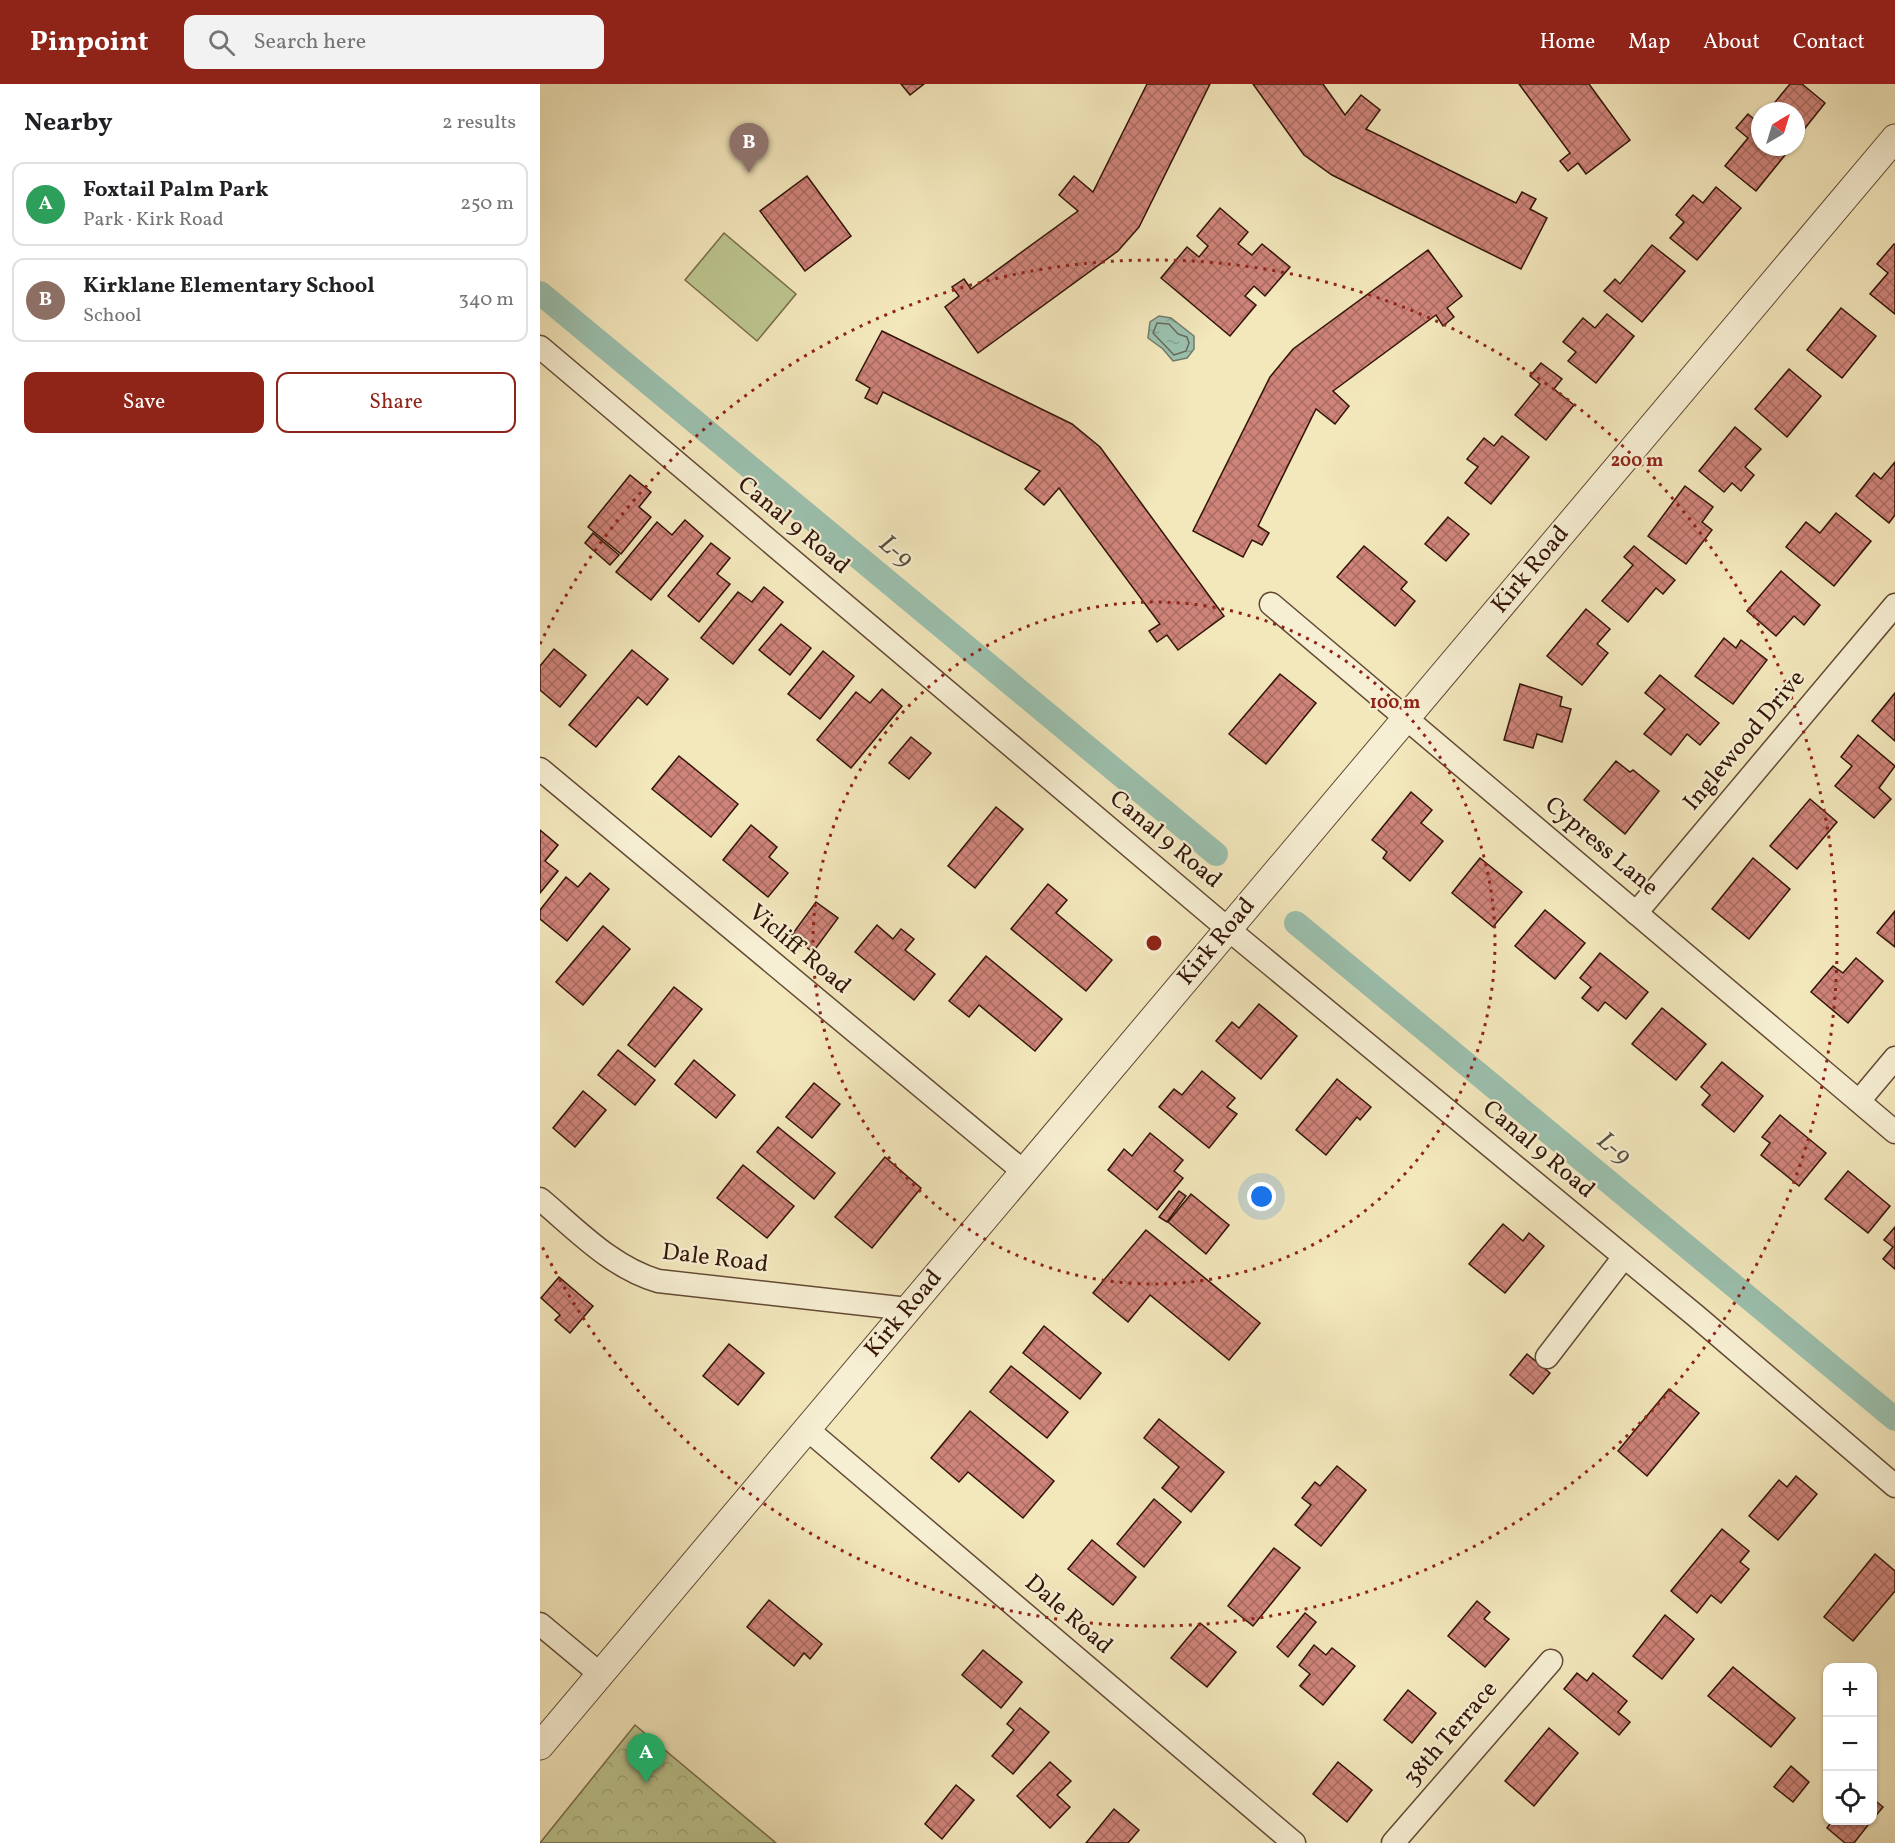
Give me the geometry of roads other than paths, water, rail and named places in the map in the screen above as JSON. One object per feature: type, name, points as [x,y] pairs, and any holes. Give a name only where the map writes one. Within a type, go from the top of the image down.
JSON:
[{"type":"street","name":"Kirk Road","points":[[540,1746],[1895,138]]},
{"type":"street","name":"Canal 9 Road","points":[[540,347],[1228,929],[1624,1257],[1895,1486]]},
{"type":"street","name":"Cypress Lane","points":[[1271,604],[1895,1132]]},
{"type":"street","name":"Inglewood Drive","points":[[1636,913],[1895,605]]},
{"type":"street","name":"Vicliff Road","points":[[540,769],[1024,1172]]},
{"type":"street","points":[[1858,1101],[1895,1058]]},
{"type":"street","name":"Dale Road","points":[[540,1199],[615,1262],[638,1275],[658,1281],[908,1309]]},
{"type":"street","points":[[1547,1357],[1624,1257]]},
{"type":"street","name":"Dale Road","points":[[807,1429],[1294,1843]]},
{"type":"street","points":[[540,1624],[600,1674]]},
{"type":"street","name":"38th Terrace","points":[[1393,1843],[1551,1661]]},
{"type":"water","points":[[1159,316],[1171,318],[1194,336],[1194,349],[1187,358],[1173,361],[1163,349],[1148,338],[1150,322]]},
{"type":"waterway","name":"L-9","points":[[540,293],[1216,854]]},
{"type":"waterway","name":"L-9","points":[[1296,923],[1895,1419]]},
{"type":"place","name":"Kirklane Elementary School","points":[[749,173]]},
{"type":"place","name":"Foxtail Palm Park","points":[[646,1783]]}]
